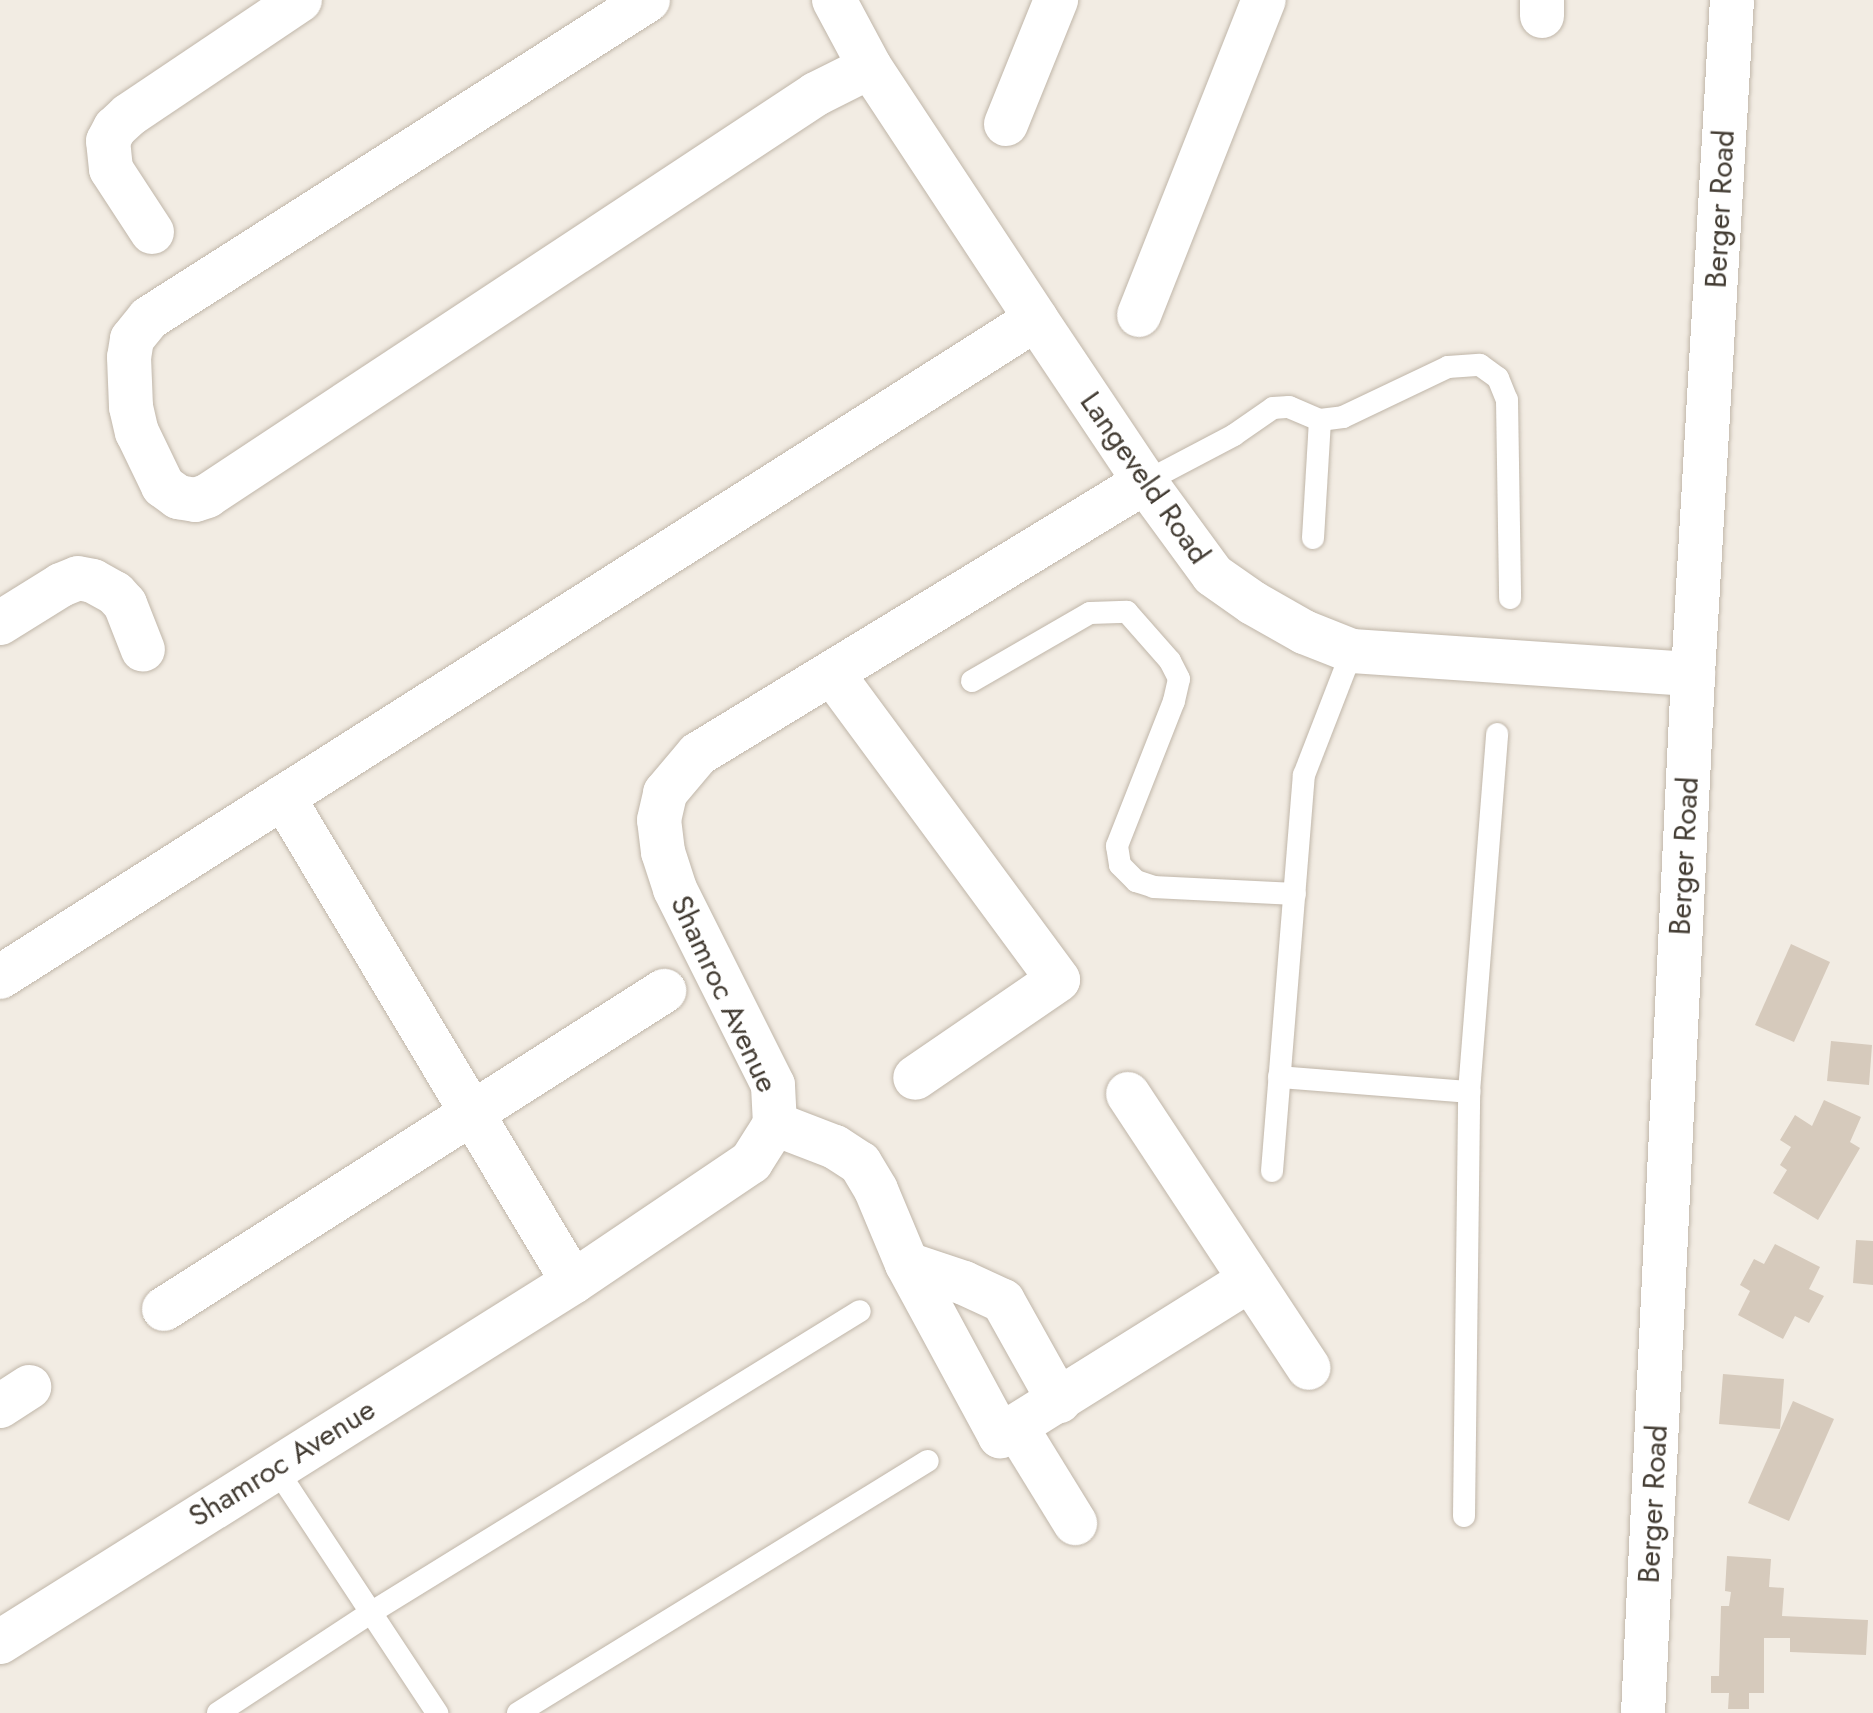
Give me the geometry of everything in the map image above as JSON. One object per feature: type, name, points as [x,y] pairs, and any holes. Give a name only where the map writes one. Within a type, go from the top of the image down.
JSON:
[{"type":"street","points":[[152,232],[111,169],[108,141],[115,128],[129,115],[300,0]]},
{"type":"street","points":[[648,0],[149,318],[132,339],[129,357],[131,407],[137,432],[163,486],[178,497],[195,500],[207,496],[816,94],[870,67]]},
{"type":"street","name":"Langeveld Road","points":[[834,0],[870,67],[1036,319],[1145,482],[1213,575],[1253,603],[1304,632],[1352,651],[1693,674]]},
{"type":"street","points":[[1006,124],[1056,0]]},
{"type":"street","points":[[1139,315],[1264,0]]},
{"type":"street","name":"Berger Road","points":[[1643,1713],[1693,674],[1732,0]]},
{"type":"street","points":[[0,977],[1036,319]]},
{"type":"street","name":"Shamroc Avenue","points":[[0,1642],[573,1282],[751,1162],[775,1124],[773,1085],[675,889],[663,852],[659,820],[665,793],[698,754],[1145,482]]},
{"type":"street","points":[[0,623],[61,585],[78,578],[93,581],[125,604],[143,650]]},
{"type":"street","points":[[832,673],[1058,980],[915,1078]]},
{"type":"street","points":[[283,797],[573,1282]]},
{"type":"street","points":[[164,1309],[664,991]]},
{"type":"street","points":[[1128,1094],[1309,1368]]},
{"type":"street","points":[[775,1124],[835,1147],[860,1163],[876,1190],[907,1264],[1008,1432],[1075,1523]]},
{"type":"street","points":[[907,1264],[985,1291],[1003,1301],[1059,1401]]},
{"type":"street","points":[[1008,1432],[1250,1280]]},
{"type":"lane","points":[[1145,482],[1234,435],[1273,408],[1289,407],[1320,420],[1343,417],[1448,367],[1480,365],[1498,378],[1507,400],[1510,429],[1510,598]]},
{"type":"lane","points":[[1313,538],[1320,420]]},
{"type":"lane","points":[[972,681],[1090,613],[1127,612],[1170,661],[1179,679],[1174,701],[1117,846],[1120,865],[1136,881],[1154,887],[1295,894]]},
{"type":"lane","points":[[1272,1171],[1304,775],[1352,651]]},
{"type":"lane","points":[[1464,1516],[1469,1092],[1497,734]]},
{"type":"lane","points":[[1279,1077],[1469,1092]]},
{"type":"lane","points":[[218,1713],[372,1612],[860,1311]]},
{"type":"lane","points":[[518,1713],[928,1461]]},
{"type":"lane","points":[[275,1467],[437,1713]]},
{"type":"building","points":[[1791,944],[1830,962],[1794,1042],[1755,1025]]},
{"type":"building","points":[[1831,1041],[1872,1045],[1869,1085],[1827,1081]]},
{"type":"building","points":[[1824,1100],[1861,1117],[1850,1142],[1860,1148],[1818,1220],[1773,1193],[1787,1170],[1780,1165],[1791,1147],[1780,1140],[1795,1115],[1812,1126]]},
{"type":"building","points":[[1856,1240],[1873,1241],[1873,1285],[1853,1283]]},
{"type":"building","points":[[1775,1244],[1820,1267],[1809,1289],[1824,1296],[1809,1323],[1795,1316],[1783,1339],[1738,1315],[1750,1291],[1740,1285],[1754,1259],[1764,1264]]},
{"type":"building","points":[[1723,1374],[1784,1379],[1780,1429],[1719,1424]]},
{"type":"building","points":[[1793,1401],[1834,1419],[1789,1521],[1748,1503]]},
{"type":"building","points":[[1727,1556],[1771,1559],[1769,1587],[1784,1588],[1782,1616],[1868,1620],[1866,1655],[1790,1652],[1790,1638],[1764,1638],[1764,1693],[1749,1693],[1749,1709],[1728,1709],[1729,1693],[1711,1693],[1711,1676],[1719,1676],[1721,1606],[1729,1606],[1731,1592],[1725,1591]]}]
